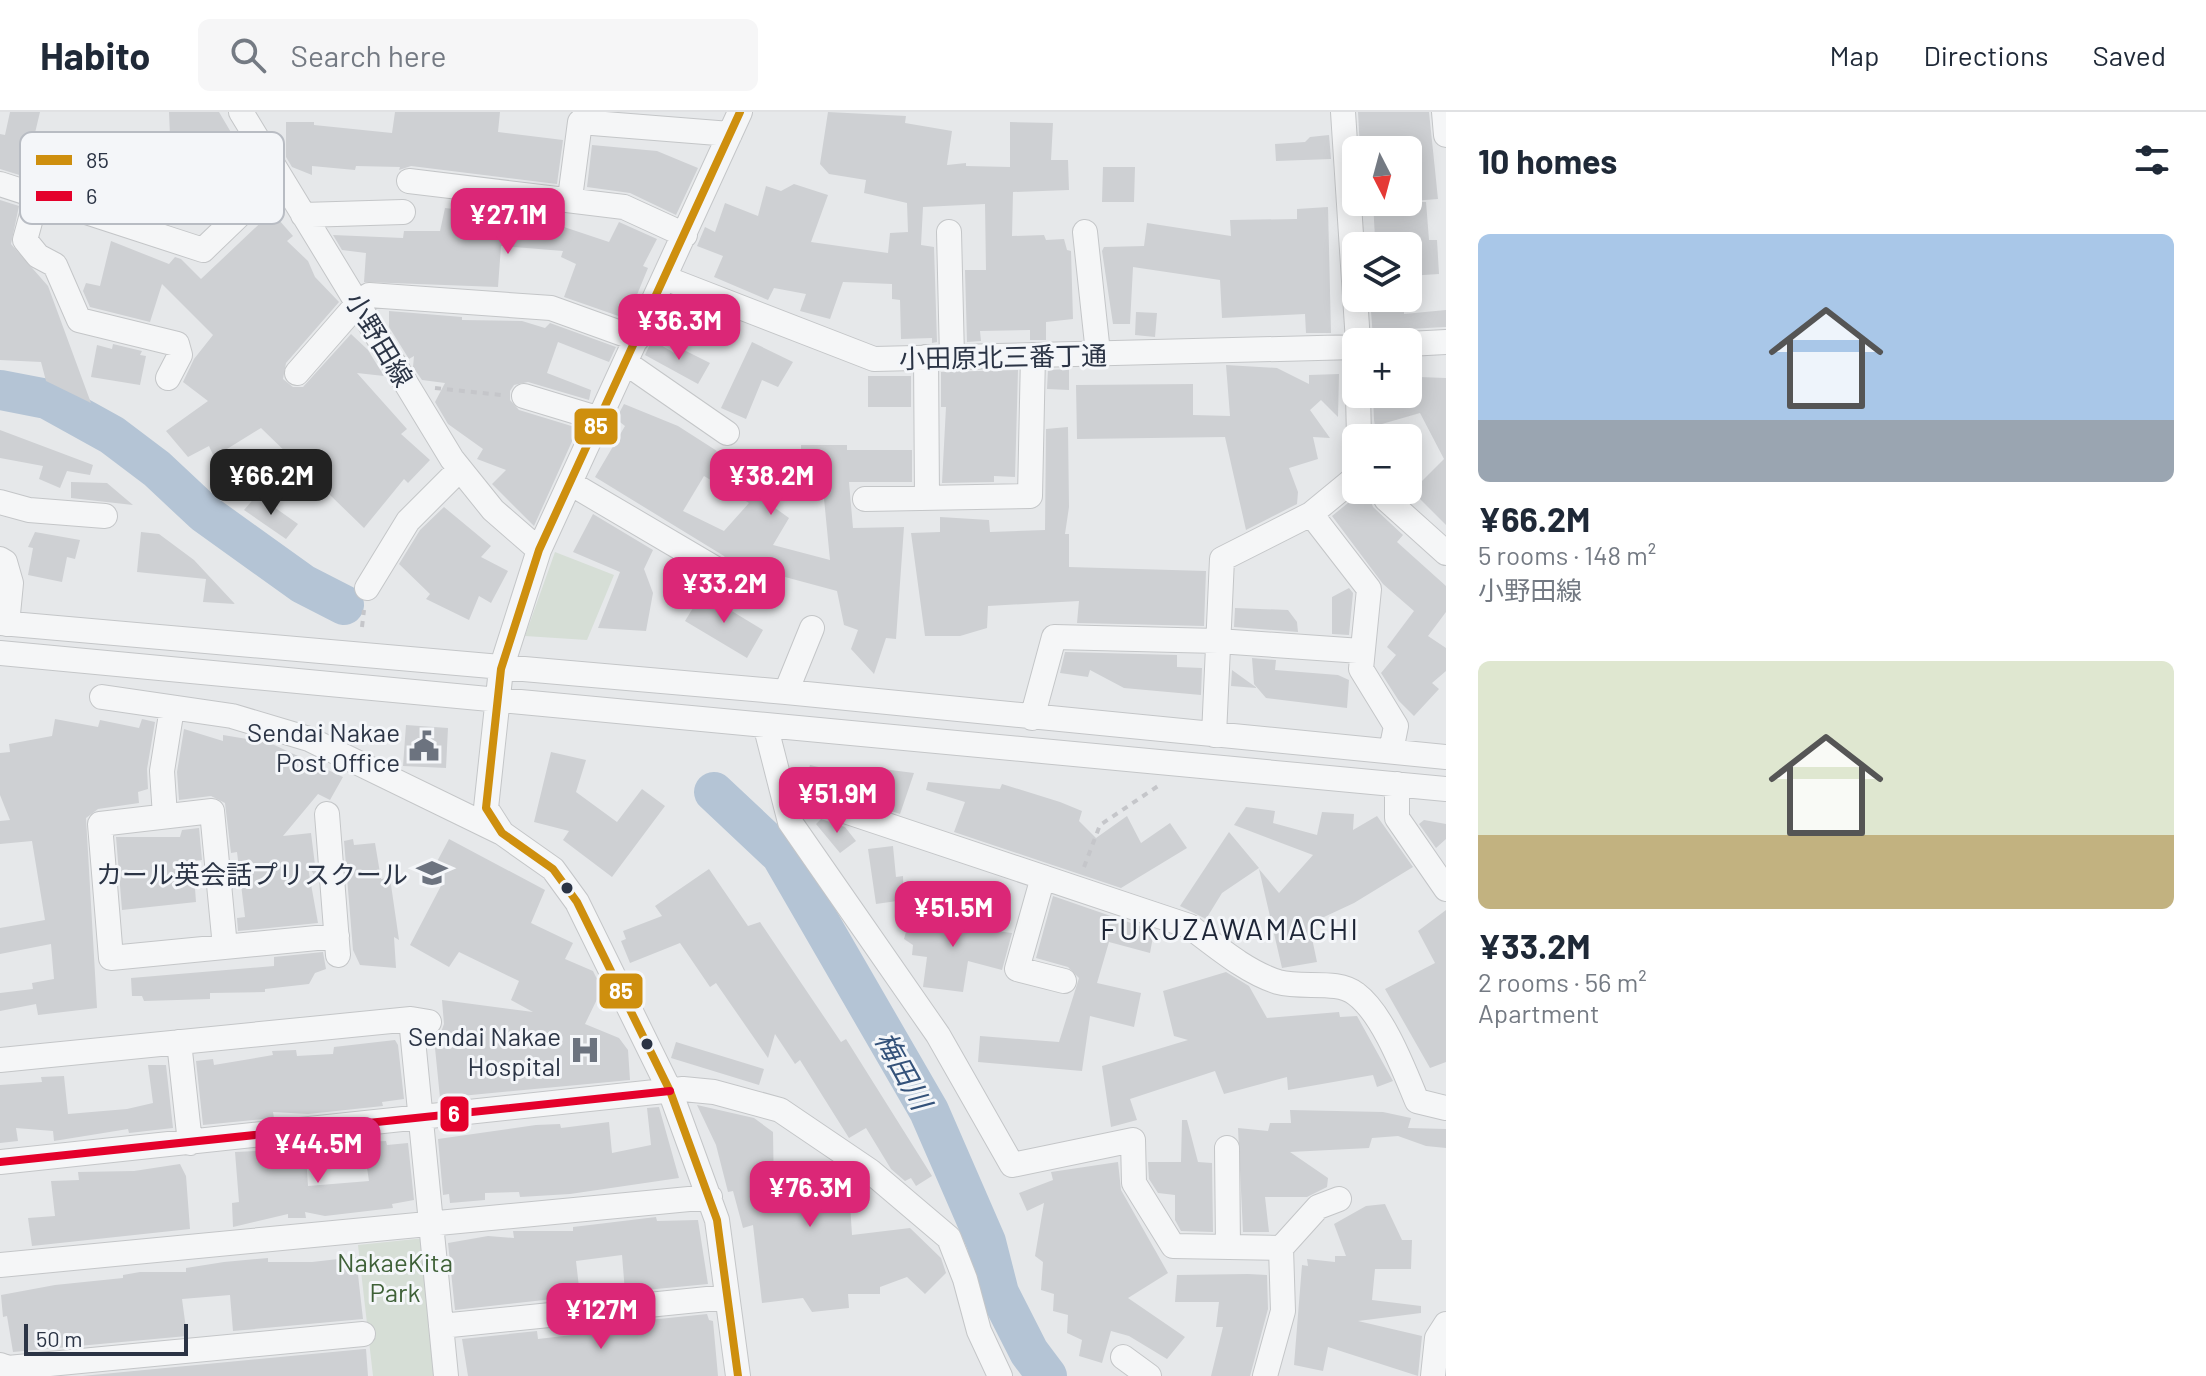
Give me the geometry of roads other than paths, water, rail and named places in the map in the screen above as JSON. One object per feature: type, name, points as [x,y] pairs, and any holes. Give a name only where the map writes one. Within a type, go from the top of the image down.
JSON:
[{"type":"street","name":"小野田線","points":[[241,112],[253,132]]},
{"type":"street","points":[[1343,112],[1356,328]]},
{"type":"street","points":[[1444,112],[1446,135]]},
{"type":"street","points":[[502,833],[486,808],[501,669],[539,550],[735,123],[580,122],[570,198]]},
{"type":"street","points":[[409,181],[570,198],[624,207],[685,235]]},
{"type":"street","points":[[0,184],[20,190]]},
{"type":"street","name":"小野田線","points":[[284,185],[460,469],[493,510],[539,550]]},
{"type":"street","points":[[303,215],[403,212]]},
{"type":"street","points":[[29,224],[25,240],[38,256],[55,265],[79,320],[177,344],[180,355],[168,378]]},
{"type":"street","points":[[123,224],[203,250],[230,224]]},
{"type":"street","points":[[949,232],[952,357]]},
{"type":"street","points":[[1085,232],[1098,353]]},
{"type":"street","name":"小田原北三番丁通","points":[[665,278],[874,359],[1342,345]]},
{"type":"street","points":[[297,373],[359,302],[369,295],[551,308],[637,339]]},
{"type":"street","points":[[1422,343],[1446,342]]},
{"type":"street","points":[[865,499],[1030,496],[1033,355]]},
{"type":"street","points":[[926,357],[927,498]]},
{"type":"street","points":[[626,363],[727,433]]},
{"type":"street","points":[[524,396],[600,419]]},
{"type":"street","points":[[367,588],[408,521],[460,469]]},
{"type":"street","points":[[570,483],[716,569]]},
{"type":"street","points":[[1214,735],[1222,559],[1311,514],[1342,489]]},
{"type":"street","points":[[0,502],[29,510],[105,516]]},
{"type":"street","points":[[1392,504],[1446,553]]},
{"type":"street","points":[[1311,514],[1369,589],[1361,669],[1396,726],[1391,751]]},
{"type":"street","points":[[0,559],[5,562],[11,583],[3,623],[786,692],[1446,757]]},
{"type":"street","points":[[786,692],[812,628]]},
{"type":"street","points":[[1032,718],[1054,637],[1218,641],[1361,651]]},
{"type":"street","points":[[0,653],[766,728],[1086,753],[1446,789]]},
{"type":"street","points":[[102,697],[232,716],[309,739],[502,833],[553,869],[577,902],[670,1091],[710,1197],[738,1376]]},
{"type":"street","points":[[165,816],[162,771],[172,708]]},
{"type":"street","points":[[766,728],[790,822],[938,1035],[1012,1165],[1133,1140],[1134,1183],[1173,1246],[1281,1248]]},
{"type":"street","points":[[1397,784],[1397,818],[1446,889]]},
{"type":"street","points":[[782,790],[1189,926],[1237,961],[1277,982],[1313,988],[1340,985],[1358,995],[1392,1043],[1417,1101],[1446,1108]]},
{"type":"street","points":[[225,947],[212,811],[100,824],[111,958],[225,947],[338,946],[327,814]]},
{"type":"street","points":[[1043,877],[1017,969],[1064,981]]},
{"type":"street","points":[[0,1060],[420,1020],[421,1120],[446,1376]]},
{"type":"street","points":[[179,1042],[190,1143]]},
{"type":"street","points":[[0,1162],[421,1120],[670,1091],[714,1092],[780,1110],[870,1171],[949,1238],[965,1279],[979,1331],[1000,1376]]},
{"type":"street","points":[[1227,1148],[1228,1247]]},
{"type":"street","points":[[0,1265],[710,1197]]},
{"type":"street","points":[[1265,1376],[1283,1311],[1281,1248],[1318,1207],[1339,1199]]},
{"type":"street","points":[[441,1326],[727,1297]]},
{"type":"street","points":[[1433,1376],[1437,1338],[1446,1324]]},
{"type":"street","points":[[8,1367],[363,1334]]},
{"type":"street","points":[[1123,1357],[1149,1376]]},
{"type":"waterway","points":[[0,390],[47,399],[112,435],[157,469],[204,513],[303,584],[344,605]]},
{"type":"waterway","name":"梅田川","points":[[714,792],[781,855],[929,1111],[986,1242],[999,1293],[1029,1352],[1047,1376]]},
{"type":"place","name":"Sendai Nakae Post Office","points":[[424,746]]},
{"type":"place","name":"カール英会話プリスクール","points":[[432,873]]},
{"type":"place","name":"Sendai Nakae Hospital","points":[[585,1050]]},
{"type":"district","name":"FUKUZAWAMACHI","points":[[1230,928]]},
{"type":"park label","name":"NakaeKita Park","points":[[395,1276]]}]
